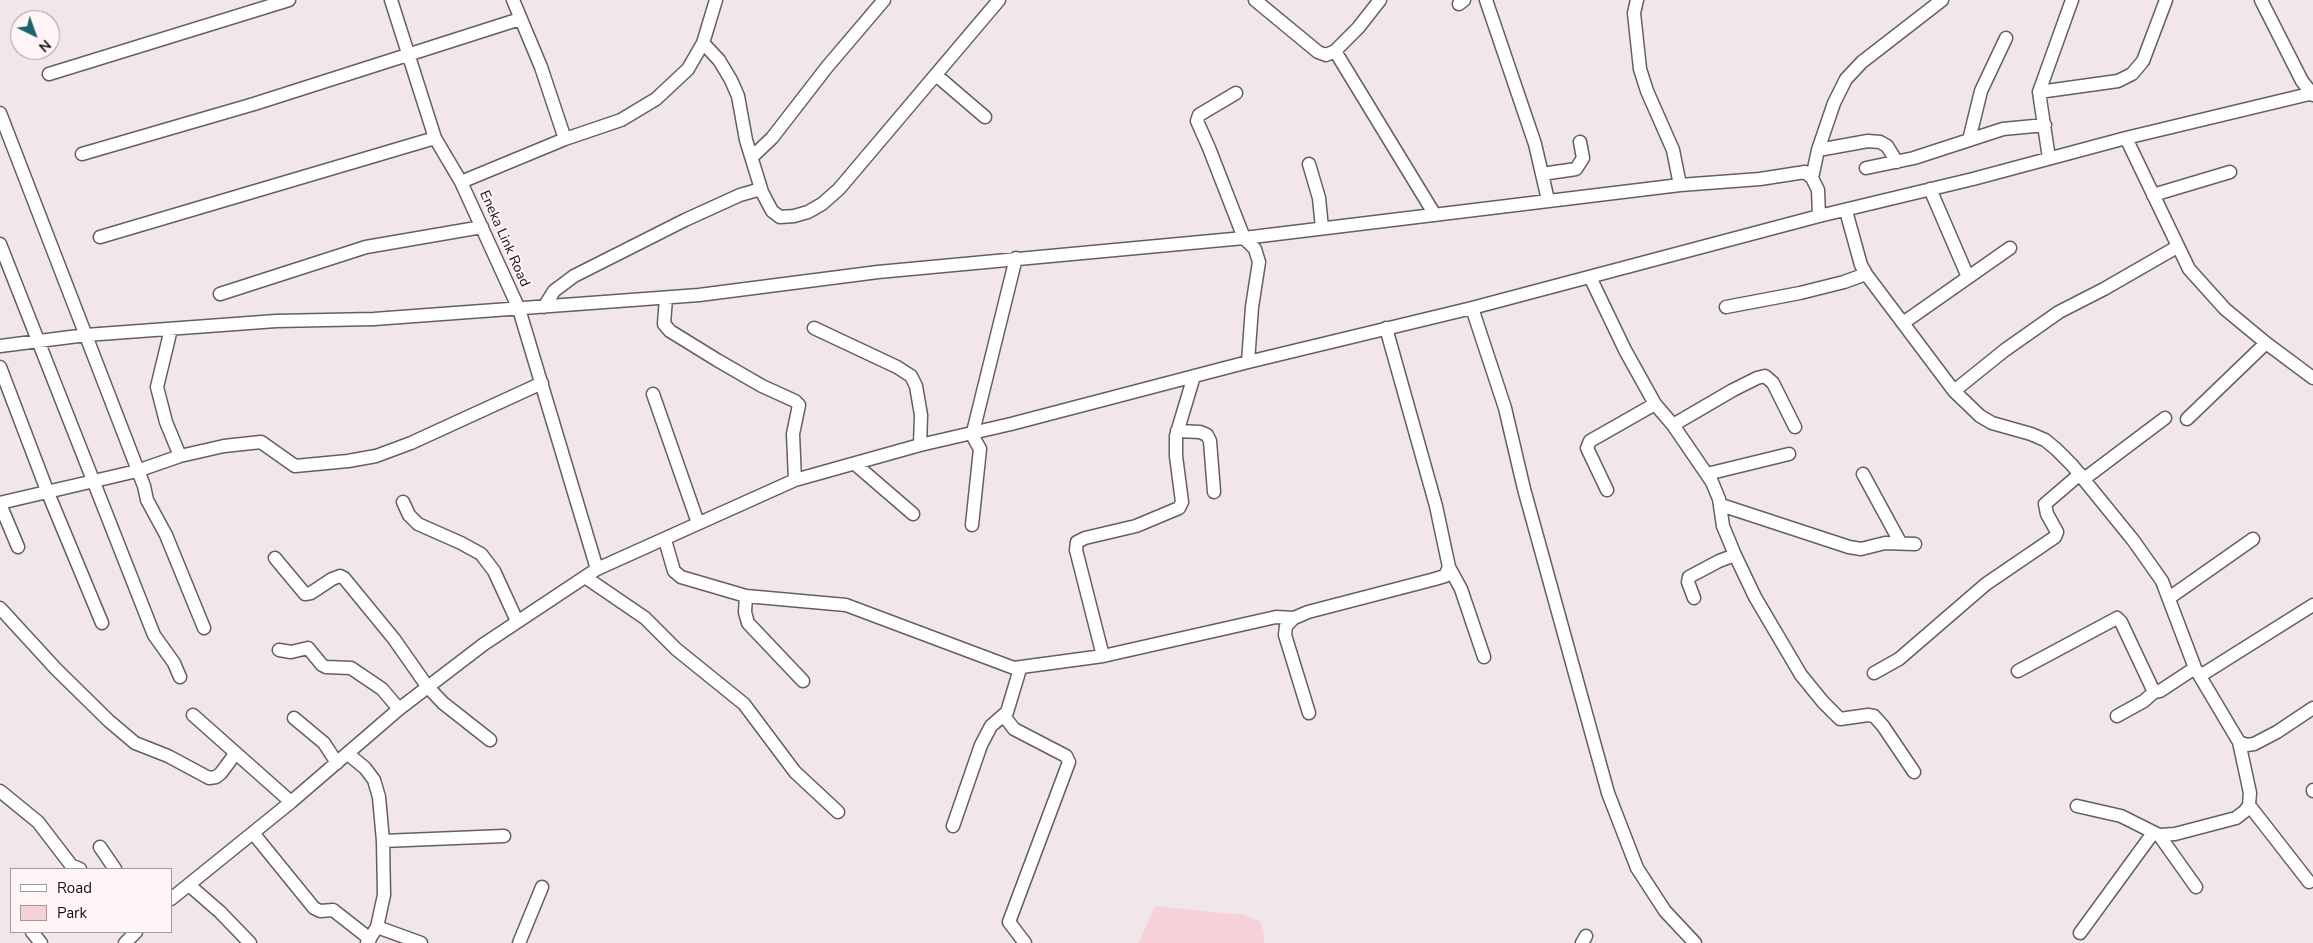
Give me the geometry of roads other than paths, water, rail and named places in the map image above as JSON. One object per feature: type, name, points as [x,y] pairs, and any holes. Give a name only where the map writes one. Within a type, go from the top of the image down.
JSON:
[{"type":"street","points":[[49,74],[289,0]]},
{"type":"street","points":[[391,0],[435,138],[461,182]]},
{"type":"street","points":[[513,0],[541,67],[565,139]]},
{"type":"street","name":"Eneka Link Road","points":[[598,569],[519,309],[461,182],[565,139],[622,120],[656,99],[688,69],[702,43],[716,0]]},
{"type":"street","points":[[752,157],[772,138],[827,67],[884,0]]},
{"type":"street","points":[[702,43],[719,60],[731,80],[738,96],[746,140],[761,189],[772,211],[780,217],[808,212],[822,204],[839,189],[999,0]]},
{"type":"street","points":[[1255,0],[1318,52],[1326,55],[1335,50],[1358,28],[1380,0]]},
{"type":"street","points":[[1486,0],[1519,92],[1548,200]]},
{"type":"street","points":[[1637,0],[1634,13],[1640,69],[1647,91],[1673,150],[1680,185]]},
{"type":"street","points":[[1812,178],[1818,150],[1834,103],[1846,80],[1862,62],[1942,0]]},
{"type":"street","points":[[2049,158],[2039,92],[2072,0]]},
{"type":"street","points":[[2039,92],[2118,81],[2132,74],[2143,61],[2166,0]]},
{"type":"street","points":[[172,898],[291,802],[427,686],[518,621],[598,569],[795,480],[920,445],[1011,424],[1248,362],[1590,278],[1819,216],[1846,211],[2126,138],[2313,94],[2302,80],[2261,0]]},
{"type":"street","points":[[82,154],[254,104],[520,18]]},
{"type":"street","points":[[1970,140],[1981,91],[2006,38]]},
{"type":"street","points":[[1335,50],[1435,215]]},
{"type":"street","points":[[936,75],[986,117]]},
{"type":"street","points":[[1236,93],[1200,116],[1197,121],[1244,238],[1255,249],[1259,262],[1252,307],[1248,362]]},
{"type":"street","points":[[0,113],[144,486],[147,500],[166,535],[204,628]]},
{"type":"street","points":[[1866,168],[1940,151],[2003,129],[2045,125]]},
{"type":"street","points":[[100,237],[435,138]]},
{"type":"street","points":[[2126,138],[2177,247],[2189,268],[2225,309],[2313,378]]},
{"type":"street","points":[[1542,174],[1576,168],[1583,158],[1580,142]]},
{"type":"street","points":[[1818,150],[1868,142],[1880,142],[1887,146],[1897,162]]},
{"type":"street","points":[[1309,164],[1319,198],[1322,228]]},
{"type":"street","points":[[0,346],[86,335],[276,320],[374,319],[666,298],[1016,258],[1244,238],[1548,200],[1680,185],[1760,179],[1805,172],[1812,178],[1818,190],[1819,216]]},
{"type":"street","points":[[2153,195],[2230,172]]},
{"type":"street","points":[[544,307],[554,291],[574,276],[685,220],[740,195],[761,189]]},
{"type":"street","points":[[1930,189],[1968,277]]},
{"type":"street","points":[[1846,211],[1861,265],[1866,274],[1954,391],[1980,416],[1992,423],[2045,440],[2082,477],[2133,540],[2162,581],[2198,672],[2239,742],[2250,794],[2249,804],[2245,811],[2236,818],[2175,834],[2156,834]]},
{"type":"street","points":[[220,294],[366,247],[482,227]]},
{"type":"street","points":[[0,244],[154,635],[174,663],[180,677]]},
{"type":"street","points":[[1954,391],[2059,312],[2104,290],[2177,247]]},
{"type":"street","points":[[1903,323],[2010,248]]},
{"type":"street","points":[[972,525],[980,449],[972,432],[1016,258]]},
{"type":"street","points":[[1726,307],[1800,293],[1844,282],[1866,274]]},
{"type":"street","points":[[1590,278],[1625,350],[1655,404],[1673,425],[1716,489],[1721,505],[1723,526],[1755,597],[1801,675],[1840,719],[1868,715],[1874,716],[1883,726],[1914,772]]},
{"type":"street","points":[[666,298],[664,324],[670,331],[724,365],[762,386],[795,401],[799,405],[794,434],[795,480]]},
{"type":"street","points":[[1472,308],[1505,408],[1524,489],[1608,793],[1637,868],[1665,911],[1695,943]]},
{"type":"street","points":[[814,328],[897,367],[911,376],[916,386],[921,415],[920,445]]},
{"type":"street","points":[[1386,328],[1436,506],[1449,567],[1461,589],[1484,657]]},
{"type":"street","points":[[171,329],[157,387],[166,422],[180,456]]},
{"type":"street","points":[[2187,419],[2266,343]]},
{"type":"street","points":[[0,367],[48,493],[102,622]]},
{"type":"street","points":[[1103,656],[1076,550],[1077,542],[1084,538],[1136,526],[1180,508],[1182,502],[1176,456],[1177,431],[1194,376]]},
{"type":"street","points":[[1673,425],[1733,390],[1765,376],[1773,383],[1796,427]]},
{"type":"street","points":[[18,547],[0,503],[137,471],[180,456],[224,446],[262,442],[295,466],[348,461],[376,456],[411,443],[542,383]]},
{"type":"street","points":[[653,394],[698,523]]},
{"type":"street","points":[[1607,490],[1587,448],[1590,441],[1655,404]]},
{"type":"street","points":[[1874,673],[1899,659],[1986,584],[2055,537],[2057,532],[2047,514],[2045,504],[2165,418]]},
{"type":"street","points":[[1177,431],[1200,432],[1207,435],[1210,441],[1214,492]]},
{"type":"street","points":[[1707,474],[1788,454]]},
{"type":"street","points":[[855,464],[913,514]]},
{"type":"street","points":[[1863,474],[1900,542]]},
{"type":"street","points":[[403,502],[418,524],[481,554],[494,571],[518,621]]},
{"type":"street","points":[[1721,505],[1861,549],[1885,542],[1915,544]]},
{"type":"street","points":[[2169,598],[2253,539]]},
{"type":"street","points":[[665,540],[677,575],[746,596],[846,606],[1020,669],[1103,656],[1276,617],[1294,618]]},
{"type":"street","points":[[1694,598],[1688,582],[1689,578],[1719,561],[1736,555]]},
{"type":"street","points":[[275,558],[305,594],[310,594],[332,579],[340,576],[344,578],[394,639],[427,686],[444,703],[490,740]]},
{"type":"street","points":[[1309,713],[1285,635],[1286,626],[1294,618],[1308,612],[1444,576],[1449,567]]},
{"type":"street","points":[[585,577],[645,618],[676,648],[744,704],[795,772],[838,812]]},
{"type":"street","points":[[746,596],[745,612],[748,623],[803,682]]},
{"type":"street","points":[[2117,716],[2144,701],[2154,692],[2160,692],[2198,672],[2313,605]]},
{"type":"street","points":[[0,608],[56,669],[109,721],[135,743],[168,756],[210,778],[216,778],[235,754]]},
{"type":"street","points":[[2018,671],[2117,618],[2121,622],[2154,692]]},
{"type":"street","points":[[279,650],[291,652],[308,648],[322,665],[326,667],[351,668],[382,689],[399,709]]},
{"type":"street","points":[[953,826],[981,745],[991,726],[1004,716],[1020,669]]},
{"type":"street","points":[[2239,742],[2247,745],[2254,744],[2313,708]]},
{"type":"street","points":[[193,715],[291,802]]},
{"type":"street","points":[[1004,716],[1014,729],[1066,756],[1069,762],[1009,922],[1024,943]]},
{"type":"street","points":[[294,718],[324,743],[337,763]]},
{"type":"street","points":[[253,833],[314,908],[320,911],[333,910],[368,941],[377,927],[384,895],[384,841],[379,797],[374,780],[365,768],[348,754]]},
{"type":"street","points":[[0,790],[38,822],[71,865],[78,868]]},
{"type":"street","points":[[2249,804],[2309,882]]},
{"type":"street","points":[[2077,806],[2121,816],[2156,834],[2196,886]]},
{"type":"street","points":[[2080,932],[2156,834]]},
{"type":"street","points":[[384,841],[504,836]]},
{"type":"street","points":[[100,847],[114,868]]},
{"type":"street","points":[[189,885],[220,912],[250,943]]},
{"type":"street","points":[[518,943],[542,887]]},
{"type":"street","points":[[377,927],[421,943]]},
{"type":"street","points":[[33,933],[41,943]]}]
